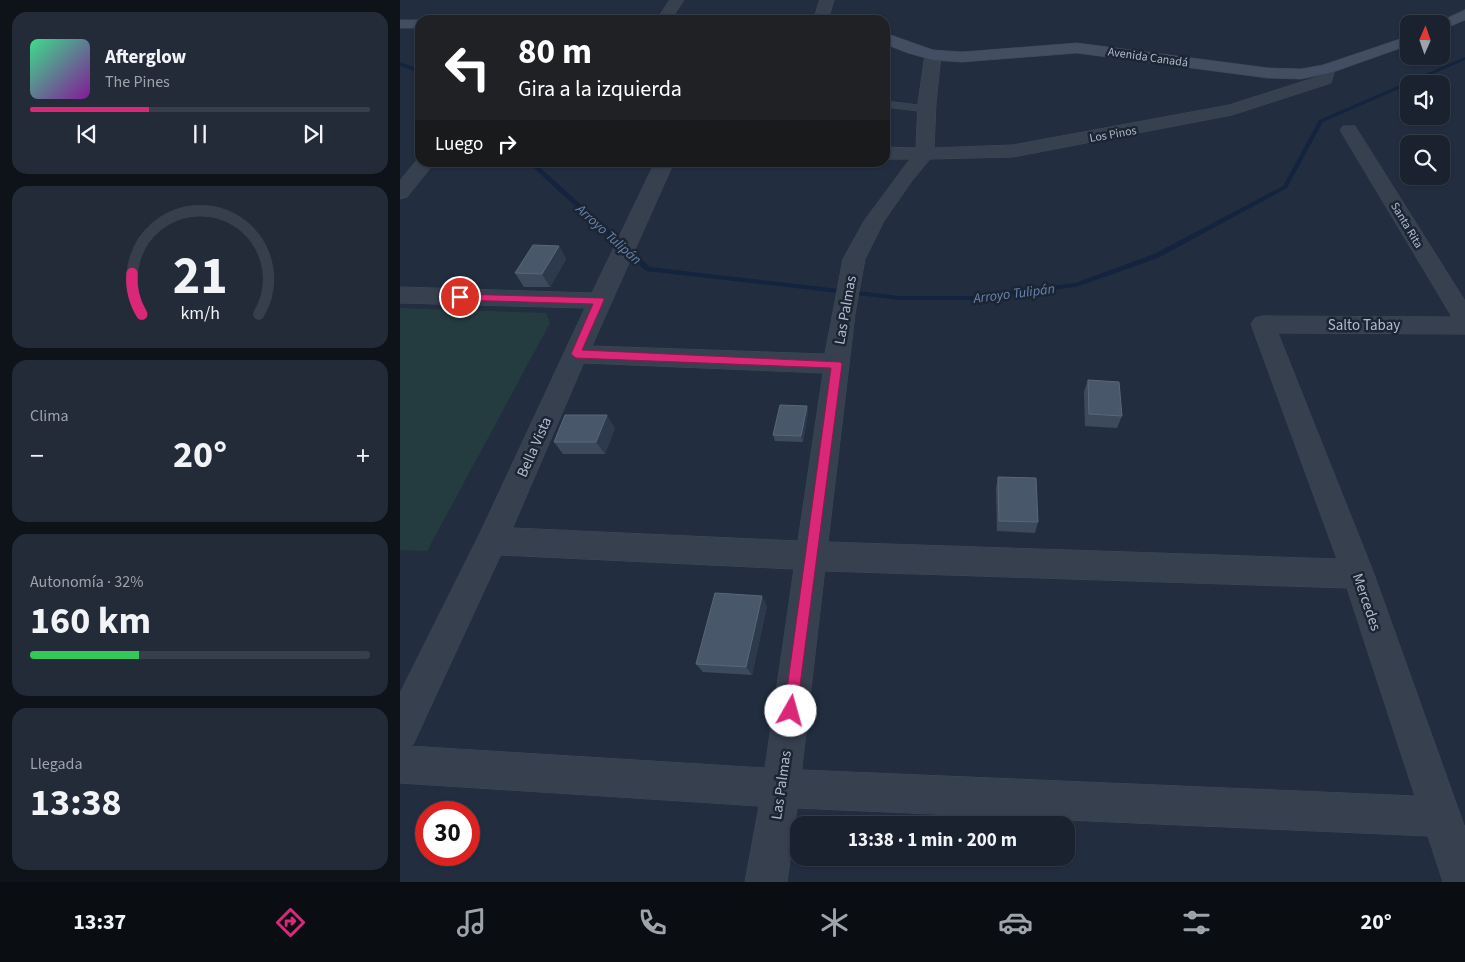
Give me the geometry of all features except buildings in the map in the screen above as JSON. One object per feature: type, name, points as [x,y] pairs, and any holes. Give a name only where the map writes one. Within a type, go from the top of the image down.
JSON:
[{"type":"main road","points":[[1450,22],[1465,14]]},
{"type":"main road","points":[[400,24],[415,24]]},
{"type":"main road","name":"Avenida Canadá","points":[[890,40],[912,50],[933,56],[962,57],[1078,48],[1268,73],[1301,74],[1327,69],[1400,43]]},
{"type":"street","points":[[667,15],[677,0]]},
{"type":"street","points":[[822,15],[827,0]]},
{"type":"street","points":[[925,154],[927,109],[933,56]]},
{"type":"street","name":"Los Pinos","points":[[890,153],[1013,151],[1213,114],[1325,80],[1327,69]]},
{"type":"street","name":"Santa Rita","points":[[1349,130],[1465,320]]},
{"type":"street","name":"Las Palmas","points":[[766,882],[781,788],[836,364],[854,259],[874,221],[904,178],[925,154]]},
{"type":"street","points":[[400,193],[422,167]]},
{"type":"street","name":"Bella Vista","points":[[400,731],[492,541],[600,300],[663,167]]},
{"type":"street","points":[[400,295],[600,300]]},
{"type":"street","name":"Salto Tabay","points":[[1263,324],[1465,326]]},
{"type":"street","name":"Mercedes","points":[[1263,324],[1358,574],[1464,882]]},
{"type":"street","points":[[576,354],[836,364]]},
{"type":"street","points":[[492,541],[810,556],[1358,574]]},
{"type":"street","points":[[400,764],[781,788],[1440,816]]},
{"type":"lane","points":[[890,105],[927,109]]},
{"type":"green space","points":[[400,308],[546,313],[550,323],[427,551],[400,550]]},
{"type":"waterway","name":"Arroyo Tulipán","points":[[536,167],[648,269],[900,298],[971,298],[1076,285],[1156,256],[1285,187],[1321,121],[1465,58]]},
{"type":"waterway","name":"Arroyo Tulipán","points":[[400,64],[415,69]]},
{"type":"route","points":[[460,297],[600,300],[576,354],[836,364],[791,711]]}]
